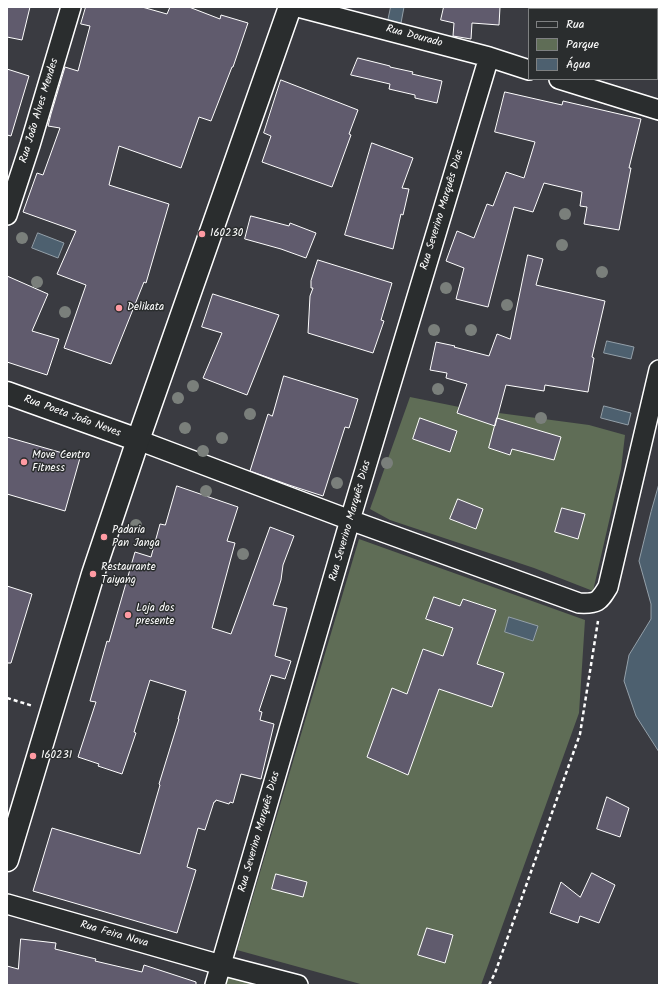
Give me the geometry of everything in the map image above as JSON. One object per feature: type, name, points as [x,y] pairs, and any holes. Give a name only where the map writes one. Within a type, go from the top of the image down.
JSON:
[{"type":"main road","points":[[7,860],[94,574],[138,440],[290,7]]},
{"type":"main road","name":"Rua Poeta João Neves","points":[[7,393],[138,440]]},
{"type":"street","name":"Rua João Alves Mendes","points":[[7,215],[30,145],[71,7]]},
{"type":"street","name":"Rua Dourado","points":[[298,7],[489,57],[528,70]]},
{"type":"street","name":"Rua Severino Marquês Dias","points":[[215,985],[350,520],[489,57]]},
{"type":"street","points":[[561,80],[659,110]]},
{"type":"street","points":[[138,440],[350,520],[579,603],[591,603],[601,599],[608,587],[659,370]]},
{"type":"street","name":"Rua Feira Nova","points":[[7,904],[221,965],[298,985]]},
{"type":"path","points":[[489,985],[495,973],[580,734],[601,599]]},
{"type":"path","points":[[7,698],[51,712]]},
{"type":"green space","points":[[410,397],[469,409],[589,425],[625,435],[621,469],[593,591],[534,568],[390,520],[370,509]]},
{"type":"green space","points":[[359,539],[585,620],[579,713],[481,985],[364,985],[237,950]]},
{"type":"green space","points":[[227,975],[292,985],[224,985]]},
{"type":"water","points":[[391,7],[404,7],[401,23],[388,21]]},
{"type":"water","points":[[38,233],[64,243],[58,258],[32,248]]},
{"type":"water","points":[[607,341],[634,347],[631,359],[604,353]]},
{"type":"water","points":[[604,406],[631,413],[628,425],[601,418]]},
{"type":"water","points":[[659,484],[659,752],[636,716],[624,681],[629,655],[651,619],[651,604],[639,561]]},
{"type":"water","points":[[509,617],[538,626],[533,641],[505,632]]},
{"type":"building","points":[[7,7],[30,7],[22,40],[7,37]]},
{"type":"building","points":[[86,7],[142,7],[167,14],[170,7],[189,7],[220,19],[221,15],[248,23],[233,67],[211,121],[199,117],[181,168],[119,146],[109,185],[169,204],[146,283],[144,282],[111,364],[64,348],[86,285],[57,274],[76,231],[23,212],[37,173],[43,175],[60,128],[48,126],[65,67],[78,71],[90,26],[81,24]]},
{"type":"building","points":[[444,7],[500,7],[499,25],[472,23],[471,39],[453,36],[454,23],[441,20]]},
{"type":"building","points":[[358,58],[442,81],[437,103],[415,98],[415,95],[389,89],[390,84],[351,75]]},
{"type":"building","points":[[7,69],[29,76],[11,136],[7,135]]},
{"type":"building","points":[[281,80],[358,110],[349,134],[351,135],[332,187],[262,162],[271,136],[264,133]]},
{"type":"building","points":[[505,92],[562,105],[563,101],[641,119],[629,168],[631,168],[619,230],[584,224],[587,207],[580,206],[582,192],[544,183],[533,212],[514,207],[488,307],[456,299],[464,268],[446,261],[457,231],[474,238],[487,204],[493,206],[506,172],[524,178],[535,142],[495,132]]},
{"type":"building","points":[[372,143],[413,158],[402,188],[409,189],[403,215],[401,214],[393,249],[345,235]]},
{"type":"building","points":[[251,216],[289,226],[290,223],[316,233],[306,258],[245,239]]},
{"type":"building","points":[[528,255],[543,259],[536,285],[605,301],[592,357],[594,358],[588,392],[545,385],[544,391],[506,385],[495,426],[457,413],[467,384],[446,378],[447,373],[430,370],[436,342],[489,356],[497,334],[510,339]]},
{"type":"building","points":[[318,260],[392,283],[381,320],[384,321],[373,353],[308,333],[310,296],[313,288],[311,288],[311,281]]},
{"type":"building","points":[[7,276],[48,294],[32,331],[59,339],[47,375],[7,362]]},
{"type":"building","points":[[213,294],[279,315],[247,395],[203,378],[222,333],[202,327]]},
{"type":"building","points":[[284,376],[358,399],[349,428],[345,427],[323,496],[250,471],[268,414],[272,416]]},
{"type":"building","points":[[420,418],[457,431],[450,452],[413,439]]},
{"type":"building","points":[[497,418],[561,437],[554,460],[512,449],[510,455],[489,448]]},
{"type":"building","points":[[7,437],[80,458],[65,511],[7,494]]},
{"type":"building","points":[[177,486],[238,507],[227,541],[235,543],[212,628],[231,634],[270,527],[294,536],[283,565],[281,580],[273,605],[287,608],[275,656],[291,661],[285,679],[271,675],[259,711],[262,712],[260,720],[274,724],[261,779],[241,774],[233,803],[230,802],[229,804],[216,800],[205,830],[198,828],[187,867],[196,870],[177,933],[33,891],[52,828],[140,854],[186,691],[150,680],[134,732],[136,733],[122,774],[78,757],[96,702],[90,701],[135,552],[151,557],[160,524],[165,525]]},
{"type":"building","points":[[458,499],[483,509],[476,529],[450,519]]},
{"type":"building","points":[[562,508],[585,514],[578,539],[555,532]]},
{"type":"building","points":[[7,586],[32,594],[11,663],[7,663]]},
{"type":"building","points":[[434,597],[460,606],[463,599],[496,610],[477,664],[504,673],[492,707],[439,689],[408,775],[367,757],[392,688],[407,694],[423,649],[443,656],[453,628],[426,619]]},
{"type":"building","points":[[607,797],[629,808],[620,837],[597,829]]},
{"type":"building","points":[[592,873],[615,885],[599,923],[580,916],[578,923],[550,913],[561,882],[580,897]]},
{"type":"building","points":[[276,874],[307,882],[303,897],[272,889]]},
{"type":"building","points":[[427,928],[453,935],[445,963],[418,955]]},
{"type":"building","points":[[21,939],[56,943],[55,949],[96,959],[95,961],[142,972],[144,965],[196,982],[196,985],[7,985],[7,966],[18,969]]},
{"type":"place","name":"160230","points":[[202,234]]},
{"type":"place","name":"Delikata","points":[[119,308]]},
{"type":"place","name":"Move Centro Fitness","points":[[24,462]]},
{"type":"place","name":"Padaria Pan Janga","points":[[104,537]]},
{"type":"place","name":"Restaurante Taiyang","points":[[93,574]]},
{"type":"place","name":"Loja dos presente","points":[[128,615]]},
{"type":"place","name":"160231","points":[[33,756]]}]
